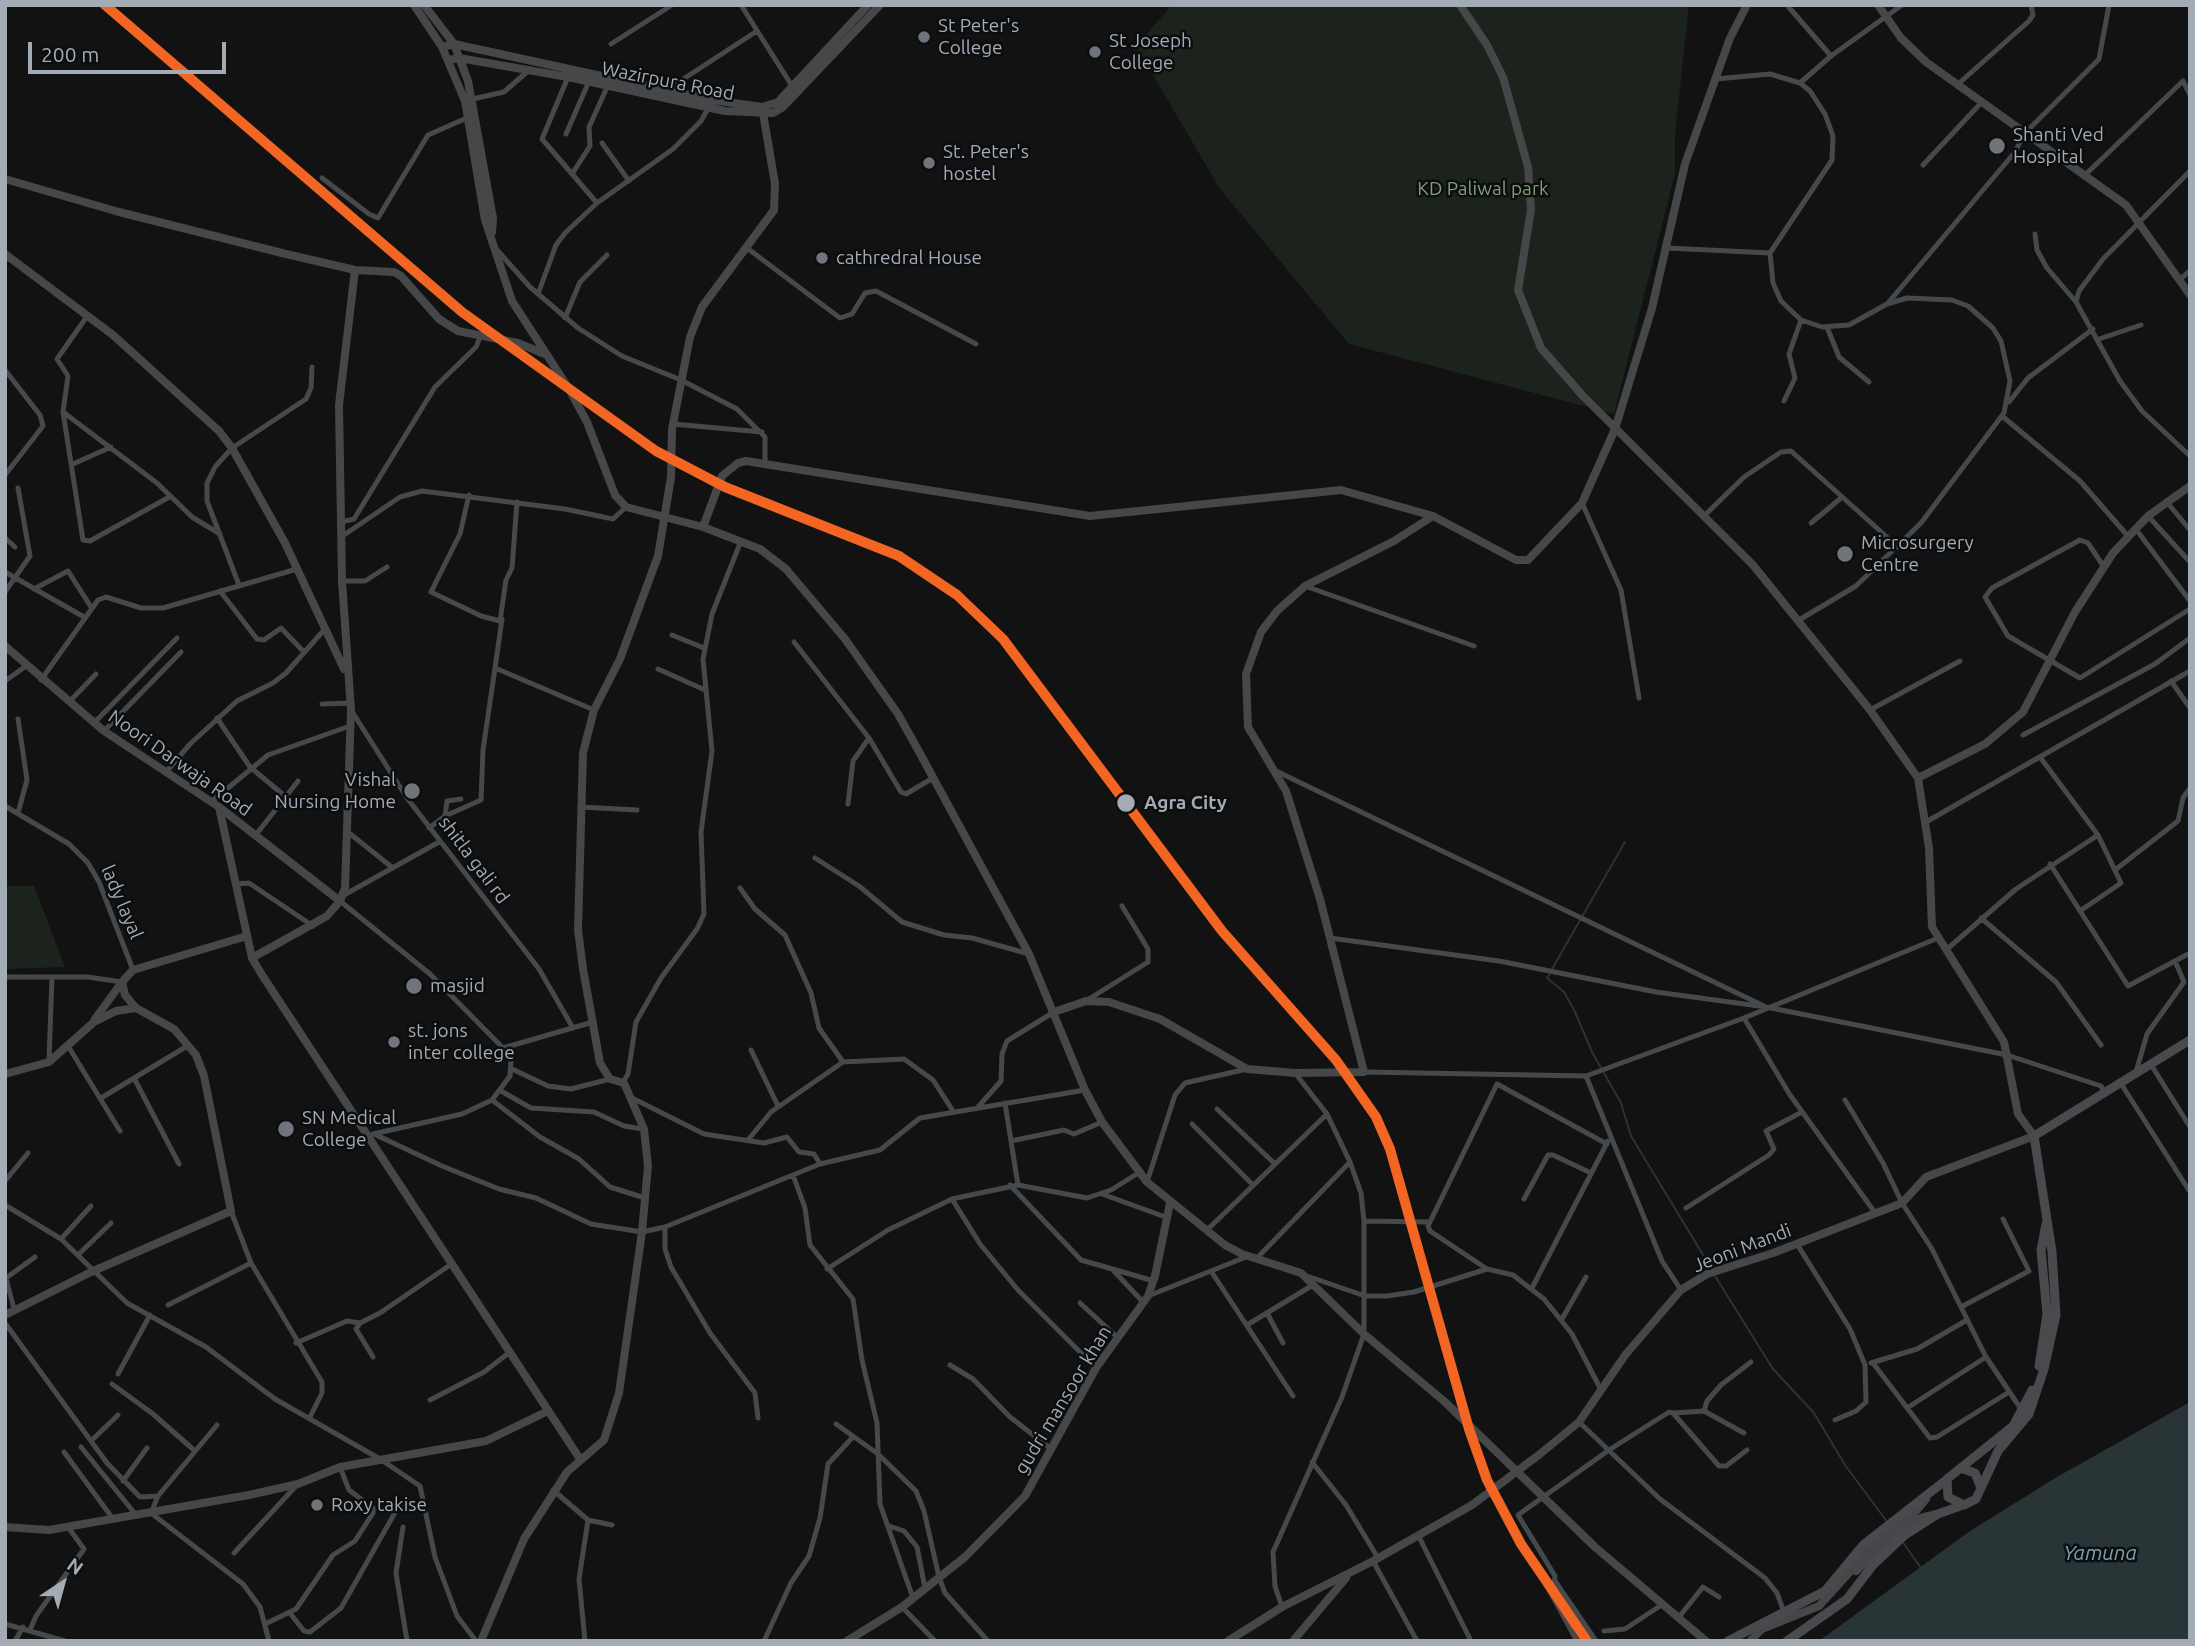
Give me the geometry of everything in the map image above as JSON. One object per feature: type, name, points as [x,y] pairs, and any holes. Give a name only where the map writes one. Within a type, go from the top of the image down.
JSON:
[{"type":"main road","points":[[1728,1641],[1785,1616],[1825,1591],[1863,1545],[1888,1536],[1899,1527],[1976,1499],[1998,1451],[2029,1415],[2044,1369],[2056,1315],[2047,1219],[2034,1136],[2190,1040]]},
{"type":"main road","points":[[1964,1469],[2013,1426],[2023,1411],[2036,1377],[2047,1314],[2041,1266],[2042,1240],[2047,1219]]},
{"type":"main road","points":[[1787,1641],[1847,1599],[1888,1536],[1955,1470],[1964,1469],[1975,1473],[1981,1488]]},
{"type":"main road","points":[[1947,1479],[1948,1497],[1964,1505]]},
{"type":"street","points":[[414,5],[442,47],[469,100],[468,117],[482,208],[512,301],[587,422],[615,495],[626,507],[703,527],[760,550],[786,569],[845,639],[898,714],[1029,954],[1085,1090],[1102,1122],[1147,1182],[1206,1231],[1242,1254],[1365,1296],[1423,1290],[1487,1269]]},
{"type":"street","points":[[424,5],[454,44],[459,58],[493,218],[492,235]]},
{"type":"street","points":[[611,44],[672,5]]},
{"type":"street","points":[[741,5],[792,86]]},
{"type":"street","points":[[763,110],[778,102],[868,5]]},
{"type":"street","points":[[763,110],[779,111],[880,5]]},
{"type":"street","points":[[1460,5],[1487,45],[1503,77],[1528,167],[1531,210],[1518,290],[1541,348],[1615,429],[1705,515],[1799,620],[1870,710],[1917,778],[1926,822],[1932,928],[1981,1001],[2004,1042],[2018,1114],[2034,1136]]},
{"type":"street","points":[[703,527],[722,476],[738,463],[765,462],[1090,516],[1328,490],[1354,493],[1433,516],[1522,562],[1538,552],[1581,503],[1615,429],[1667,248],[1685,164],[1737,23],[1747,5]]},
{"type":"street","points":[[1787,5],[1831,56]]},
{"type":"street","points":[[1878,5],[1915,52],[1980,103],[2126,205],[2190,295]]},
{"type":"street","points":[[1800,83],[1831,56],[1902,5]]},
{"type":"street","points":[[1957,85],[2029,21],[2033,15],[2031,5]]},
{"type":"street","points":[[1887,304],[2015,152],[2024,134],[2099,59],[2109,5]]},
{"type":"street","points":[[668,89],[757,31]]},
{"type":"street","name":"Wazirpura Road","points":[[442,47],[454,44],[711,103],[763,110]]},
{"type":"street","name":"Wazirpura Road","points":[[449,60],[459,58],[568,77],[591,77]]},
{"type":"street","points":[[469,100],[504,92],[528,71]]},
{"type":"street","points":[[1716,79],[1770,74],[1800,83],[1817,100],[1825,114],[1834,151],[1832,160],[1770,253],[1776,291],[1787,309],[1801,320],[1827,327],[1849,325],[1887,304],[1918,298],[1952,300],[1982,316],[2001,341],[2008,367],[2007,404]]},
{"type":"street","points":[[2085,174],[2190,76]]},
{"type":"street","points":[[568,77],[542,135],[546,145],[597,203]]},
{"type":"street","points":[[566,134],[591,77]]},
{"type":"street","points":[[2183,80],[2190,95]]},
{"type":"street","points":[[572,174],[590,146],[589,127],[609,81]]},
{"type":"street","name":"Wazirpura Road","points":[[609,81],[668,89],[711,103]]},
{"type":"street","points":[[538,294],[559,239],[597,203],[673,149],[701,121],[711,103]]},
{"type":"street","points":[[1923,165],[1980,103]]},
{"type":"street","points":[[610,1079],[598,1055],[578,930],[583,753],[594,710],[620,659],[647,592],[667,519],[674,456],[673,424],[686,349],[702,307],[774,210],[775,184],[763,110]]},
{"type":"street","points":[[321,178],[379,218],[428,135],[468,117]]},
{"type":"street","points":[[603,143],[629,181]]},
{"type":"street","points":[[2076,302],[2079,291],[2103,259],[2190,171]]},
{"type":"street","points":[[5,179],[119,212],[355,270],[383,270],[401,276],[439,319],[458,331],[519,343],[547,355]]},
{"type":"street","points":[[2035,234],[2037,250],[2047,268],[2076,302],[2094,329],[2120,381],[2142,411],[2190,456]]},
{"type":"street","points":[[495,247],[538,294],[565,318],[621,356],[681,380],[730,405],[762,432],[767,443],[765,462]]},
{"type":"street","points":[[747,248],[840,318],[852,314],[865,293],[876,291],[976,344]]},
{"type":"street","points":[[1667,248],[1770,253]]},
{"type":"street","points":[[5,254],[88,315],[211,423],[232,448],[297,569],[346,672]]},
{"type":"street","points":[[565,318],[580,282],[607,256]]},
{"type":"street","points":[[342,898],[349,833],[351,706],[346,672],[342,581],[339,405],[355,270]]},
{"type":"street","points":[[2179,280],[2190,271]]},
{"type":"street","points":[[88,315],[57,357],[68,373],[63,412],[82,534],[86,542],[171,496]]},
{"type":"street","points":[[1784,401],[1795,378],[1789,354],[1801,320]]},
{"type":"street","points":[[2098,339],[2141,325]]},
{"type":"street","points":[[1827,327],[1839,357],[1869,382]]},
{"type":"street","points":[[1799,620],[1844,594],[1898,547],[1945,493],[2002,416],[2007,404],[2028,379],[2094,329]]},
{"type":"street","points":[[341,523],[354,519],[435,387],[476,347],[481,335]]},
{"type":"street","points":[[239,585],[205,492],[212,472],[232,448],[306,400],[311,388],[312,367]]},
{"type":"street","points":[[5,370],[40,415],[43,425],[5,475]]},
{"type":"street","points":[[63,412],[111,447],[171,496],[192,517],[220,534]]},
{"type":"street","points":[[2002,416],[2080,481],[2127,535]]},
{"type":"street","points":[[673,424],[762,432]]},
{"type":"street","points":[[73,464],[111,447]]},
{"type":"street","points":[[1705,515],[1744,477],[1786,451],[1795,454],[1898,547]]},
{"type":"street","points":[[1917,778],[1984,744],[2017,718],[2074,612],[2127,535],[2166,501],[2190,486]]},
{"type":"street","points":[[5,592],[30,556],[18,488]]},
{"type":"street","points":[[341,537],[404,495],[422,491],[517,502],[613,519],[626,507]]},
{"type":"street","points":[[469,495],[460,534],[430,592],[499,621],[506,580],[512,569],[517,502]]},
{"type":"street","points":[[1811,523],[1841,498]]},
{"type":"street","points":[[2166,501],[2190,530]]},
{"type":"street","points":[[1581,503],[1621,590],[1639,698]]},
{"type":"street","points":[[1364,1072],[1298,828],[1276,771],[1248,727],[1245,674],[1261,632],[1276,611],[1305,586],[1394,541],[1433,516]]},
{"type":"street","points":[[2148,516],[2190,562]]},
{"type":"street","points":[[2135,528],[2190,601]]},
{"type":"street","points":[[5,538],[15,547]]},
{"type":"street","points":[[2104,567],[2088,543],[2080,540],[1985,594],[2008,636],[2075,677],[2086,677],[2190,610]]},
{"type":"street","points":[[623,1082],[628,1074],[636,1023],[661,978],[697,929],[704,914],[701,832],[712,763],[704,648],[720,589],[741,541]]},
{"type":"street","points":[[342,581],[365,582],[387,567]]},
{"type":"street","points":[[41,680],[90,607],[106,597],[141,608],[163,608],[297,569]]},
{"type":"street","points":[[34,589],[68,571],[90,607]]},
{"type":"street","points":[[5,572],[84,617]]},
{"type":"street","points":[[1305,586],[1474,646]]},
{"type":"street","points":[[220,591],[257,639],[264,640],[281,628],[304,652]]},
{"type":"street","points":[[429,828],[445,816],[481,800],[483,750],[502,619]]},
{"type":"street","points":[[166,772],[218,718],[246,695],[278,680],[324,630]]},
{"type":"street","points":[[672,635],[704,648]]},
{"type":"street","points":[[94,723],[177,638]]},
{"type":"street","points":[[2023,735],[2155,664],[2190,638]]},
{"type":"street","points":[[794,642],[869,738],[903,793],[933,778]]},
{"type":"street","name":"Noori Darwaja Road","points":[[5,646],[41,680],[104,731],[215,804],[342,898]]},
{"type":"street","points":[[104,731],[181,652]]},
{"type":"street","points":[[1870,710],[1960,661]]},
{"type":"street","points":[[5,681],[26,667]]},
{"type":"street","points":[[495,668],[594,710]]},
{"type":"street","points":[[658,669],[705,690]]},
{"type":"street","points":[[1926,822],[2190,671]]},
{"type":"street","points":[[69,702],[96,674]]},
{"type":"street","points":[[2171,681],[2190,708]]},
{"type":"street","points":[[322,704],[351,706]]},
{"type":"street","name":"shitla gali rd","points":[[351,706],[429,828],[539,970],[573,1028]]},
{"type":"street","points":[[218,718],[250,767],[286,797]]},
{"type":"street","points":[[18,719],[27,780],[18,813]]},
{"type":"street","points":[[350,726],[295,743],[250,767],[215,804],[252,958],[370,1134],[580,1459]]},
{"type":"street","points":[[848,804],[852,765],[869,738]]},
{"type":"street","points":[[2040,757],[2098,835],[2120,885],[2081,911]]},
{"type":"street","points":[[1276,771],[1766,1007]]},
{"type":"street","points":[[255,836],[299,781]]},
{"type":"street","points":[[2115,870],[2178,821],[2183,798],[2190,788]]},
{"type":"street","points":[[445,816],[447,801],[461,799]]},
{"type":"street","name":"lady layal","points":[[5,806],[69,844],[88,863],[99,882],[133,970]]},
{"type":"street","points":[[580,807],[637,810]]},
{"type":"street","points":[[349,833],[393,868]]},
{"type":"street","points":[[1946,950],[1981,918],[2050,864],[2098,835]]},
{"type":"street","points":[[252,958],[313,926],[342,898],[439,842]]},
{"type":"street","points":[[815,858],[859,886],[902,922],[944,935],[972,938],[1029,954]]},
{"type":"street","points":[[2050,864],[2129,986],[2190,953]]},
{"type":"street","points":[[235,884],[249,883],[313,926]]},
{"type":"street","points":[[740,888],[761,915],[785,936],[811,993],[819,1027],[842,1062]]},
{"type":"street","points":[[342,898],[430,974],[500,1046],[512,1048],[593,1022]]},
{"type":"street","points":[[978,1107],[1001,1082],[1002,1054],[1007,1041],[1054,1012],[1086,1001],[1148,962],[1148,949],[1122,906]]},
{"type":"street","points":[[1981,918],[2056,982],[2101,1045]]},
{"type":"street","points":[[5,1074],[48,1062],[68,1046],[93,1022],[121,982],[133,970],[247,936]]},
{"type":"street","points":[[1328,937],[1499,961],[1656,992],[1766,1007],[2007,1055],[2101,1086],[2104,1091]]},
{"type":"street","points":[[1147,1182],[1175,1095],[1185,1083],[1247,1069],[1294,1073],[1586,1076],[1744,1018],[1938,938]]},
{"type":"street","points":[[2136,1072],[2147,1034],[2184,982],[2175,961]]},
{"type":"street","points":[[48,1062],[52,976]]},
{"type":"street","points":[[5,977],[104,978],[121,982]]},
{"type":"street","points":[[121,982],[125,995],[136,1008],[174,1029],[189,1045],[204,1076],[231,1211],[251,1263],[323,1386],[310,1417]]},
{"type":"street","points":[[1086,1001],[1110,1002],[1140,1010],[1247,1069]]},
{"type":"street","points":[[93,1022],[116,1011],[136,1008]]},
{"type":"street","points":[[1744,1018],[1802,1112],[1876,1214]]},
{"type":"street","points":[[101,1098],[189,1045]]},
{"type":"street","points":[[68,1046],[120,1130]]},
{"type":"street","points":[[370,1134],[462,1114],[492,1100],[501,1091],[512,1069],[512,1048]]},
{"type":"street","points":[[751,1050],[778,1106]]},
{"type":"street","points":[[748,1140],[758,1124],[778,1106],[842,1062],[904,1059],[933,1080],[953,1111]]},
{"type":"street","points":[[2150,1063],[2190,1127]]},
{"type":"street","points":[[512,1069],[548,1086],[570,1089],[610,1079],[623,1082]]},
{"type":"street","points":[[1282,1607],[1275,1586],[1273,1552],[1342,1397],[1364,1334],[1365,1296],[1361,1193],[1350,1162],[1327,1114],[1294,1073]]},
{"type":"street","points":[[1494,1073],[1497,1084],[1429,1222],[1430,1231],[1487,1269],[1513,1275],[1532,1288],[1562,1320],[1600,1388]]},
{"type":"street","points":[[1586,1076],[1608,1142],[1662,1261],[1682,1290]]},
{"type":"street","points":[[134,1078],[179,1164]]},
{"type":"street","points":[[5,1205],[61,1239],[127,1303],[206,1347],[275,1399],[380,1459],[420,1486],[435,1557],[457,1616],[479,1641],[524,1539],[553,1490],[580,1459],[604,1440],[616,1405],[642,1232],[648,1166],[644,1129],[623,1082]]},
{"type":"street","points":[[2120,1082],[2190,1192]]},
{"type":"street","points":[[1497,1084],[1608,1142]]},
{"type":"street","points":[[370,1134],[499,1189],[536,1198],[592,1224],[642,1232],[665,1227],[820,1164],[880,1150],[915,1121],[953,1111],[1085,1090]]},
{"type":"street","points":[[501,1091],[531,1108],[594,1112],[624,1126],[644,1129]]},
{"type":"street","points":[[630,1097],[704,1134],[764,1143],[787,1137],[799,1152],[814,1154],[820,1164]]},
{"type":"street","points":[[492,1100],[540,1137],[579,1159],[610,1187],[645,1198]]},
{"type":"street","points":[[1845,1100],[1883,1163],[1902,1203],[1932,1249],[1986,1357],[2023,1411]]},
{"type":"street","points":[[1005,1103],[1018,1185]]},
{"type":"street","points":[[1217,1109],[1275,1164]]},
{"type":"street","points":[[1686,1208],[1772,1152],[1774,1147],[1766,1131],[1802,1112]]},
{"type":"street","points":[[1206,1231],[1327,1114]]},
{"type":"street","points":[[1011,1141],[1064,1130],[1074,1133],[1102,1122]]},
{"type":"street","points":[[1192,1124],[1253,1185]]},
{"type":"street","name":"Jeoni Mandi","points":[[1228,1641],[1282,1607],[1376,1560],[1472,1505],[1518,1470],[1579,1422],[1600,1388],[1656,1317],[1682,1290],[1707,1274],[1876,1214],[1902,1203],[1926,1177],[2034,1136]]},
{"type":"street","points":[[1532,1288],[1608,1142]]},
{"type":"street","points":[[5,1181],[28,1153]]},
{"type":"street","points":[[1524,1199],[1548,1156],[1553,1155],[1591,1173]]},
{"type":"street","points":[[1112,1269],[1146,1299],[1254,1256],[1350,1162]]},
{"type":"street","points":[[827,1269],[888,1230],[952,1199],[1010,1185],[1078,1198],[1102,1194],[1140,1172]]},
{"type":"street","points":[[793,1175],[804,1208],[810,1245],[853,1299],[862,1360],[877,1423],[880,1504],[913,1598]]},
{"type":"street","points":[[1010,1185],[1073,1253],[1088,1263],[1154,1281]]},
{"type":"street","points":[[1102,1194],[1168,1218]]},
{"type":"street","points":[[952,1199],[980,1244],[1018,1290],[1096,1367]]},
{"type":"street","name":"gudri mansoor khan","points":[[847,1641],[902,1607],[965,1557],[1025,1496],[1096,1367],[1146,1299],[1154,1281],[1170,1203]]},
{"type":"street","points":[[61,1239],[91,1206]]},
{"type":"street","points":[[5,1315],[93,1271],[231,1211]]},
{"type":"street","points":[[2003,1219],[2029,1270]]},
{"type":"street","points":[[1364,1221],[1429,1222]]},
{"type":"street","points":[[79,1254],[111,1223]]},
{"type":"street","points":[[665,1227],[665,1249],[671,1267],[710,1333],[755,1393],[758,1418]]},
{"type":"street","points":[[1797,1244],[1850,1329],[1865,1365],[1866,1402],[1856,1411],[1835,1420]]},
{"type":"street","points":[[14,1309],[6,1278],[35,1257]]},
{"type":"street","points":[[168,1305],[251,1263]]},
{"type":"street","points":[[373,1357],[356,1329],[360,1323],[380,1313],[453,1263]]},
{"type":"street","points":[[1961,1307],[2041,1266]]},
{"type":"street","points":[[1211,1271],[1293,1396]]},
{"type":"street","points":[[1301,1273],[1364,1334],[1445,1402],[1627,1576],[1706,1641]]},
{"type":"street","points":[[1562,1320],[1586,1277]]},
{"type":"street","points":[[1247,1325],[1313,1285]]},
{"type":"street","points":[[1080,1303],[1117,1337]]},
{"type":"street","points":[[1267,1313],[1283,1343]]},
{"type":"street","points":[[118,1374],[150,1315]]},
{"type":"street","points":[[1865,1365],[1917,1349],[1967,1320]]},
{"type":"street","points":[[296,1343],[347,1321],[360,1323]]},
{"type":"street","points":[[5,1323],[90,1441],[123,1481],[144,1499],[158,1496]]},
{"type":"street","points":[[429,1400],[484,1372],[510,1352]]},
{"type":"street","points":[[1907,1408],[1986,1357]]},
{"type":"street","points":[[1704,1410],[1707,1401],[1721,1385],[1751,1362]]},
{"type":"street","points":[[1873,1363],[1926,1436],[1934,1439],[2009,1392]]},
{"type":"street","points":[[950,1365],[973,1379],[1010,1417],[1050,1448]]},
{"type":"street","points":[[112,1384],[153,1414],[195,1451]]},
{"type":"street","points":[[1596,1641],[1554,1582],[1555,1576],[1517,1517],[1520,1511],[1664,1412],[1704,1410],[1744,1433]]},
{"type":"street","points":[[5,1527],[49,1530],[298,1484],[340,1467],[486,1441],[548,1411]]},
{"type":"street","points":[[1673,1413],[1719,1466],[1726,1466],[1747,1450]]},
{"type":"street","points":[[90,1441],[118,1415]]},
{"type":"street","points":[[1579,1422],[1660,1499],[1765,1578],[1777,1593],[1785,1616]]},
{"type":"street","points":[[836,1424],[878,1454],[910,1484],[920,1499],[939,1577],[951,1601],[988,1641]]},
{"type":"street","points":[[151,1513],[158,1496],[217,1425]]},
{"type":"street","points":[[764,1641],[791,1583],[809,1556],[820,1518],[828,1464],[852,1438]]},
{"type":"street","points":[[81,1447],[136,1515]]},
{"type":"street","points":[[123,1481],[147,1448]]},
{"type":"street","points":[[64,1452],[113,1519]]},
{"type":"street","points":[[1312,1462],[1346,1505],[1417,1641]]},
{"type":"street","points":[[267,1623],[290,1613],[312,1589],[333,1555],[355,1541],[374,1511],[349,1490],[340,1467]]},
{"type":"street","points":[[234,1553],[298,1484]]},
{"type":"street","points":[[553,1490],[588,1520],[612,1525]]},
{"type":"street","points":[[290,1613],[304,1631],[310,1632],[341,1608],[401,1502]]},
{"type":"street","points":[[151,1513],[243,1584],[260,1607],[267,1623],[269,1641]]},
{"type":"street","points":[[585,1641],[579,1579],[588,1520]]},
{"type":"street","points":[[889,1526],[904,1531],[917,1547],[925,1588]]},
{"type":"street","points":[[30,1630],[36,1616],[84,1549],[68,1527]]},
{"type":"street","points":[[403,1527],[396,1573],[407,1641]]},
{"type":"street","points":[[1418,1535],[1470,1639]]},
{"type":"street","points":[[1750,1641],[1762,1629],[1785,1616],[1819,1606],[1888,1536]]},
{"type":"street","points":[[1293,1641],[1350,1573]]},
{"type":"street","points":[[1679,1617],[1703,1587],[1720,1597]]},
{"type":"street","points":[[1548,1588],[1577,1641]]},
{"type":"street","points":[[1604,1631],[1619,1631],[1633,1626],[1662,1604]]},
{"type":"street","points":[[902,1607],[935,1641]]},
{"type":"street","points":[[5,1624],[65,1641]]},
{"type":"street","points":[[15,1641],[23,1627]]},
{"type":"green space","name":"KD Paliwal park","points":[[1172,5],[1689,5],[1675,134],[1675,174],[1614,414],[1349,344],[1220,189],[1136,46]]},
{"type":"green space","points":[[5,886],[34,886],[65,967],[5,969]]},
{"type":"water","name":"Yamuna","points":[[2190,1402],[2190,1641],[1819,1641],[1970,1531],[2057,1477]]},
{"type":"waterway","points":[[1552,969],[1625,842]]},
{"type":"waterway","points":[[1550,974],[1547,978],[1564,992],[1592,1052],[1621,1103],[1631,1136],[1711,1268]]},
{"type":"waterway","points":[[1715,1276],[1773,1369],[1814,1413],[1845,1465],[1888,1523]]},
{"type":"waterway","points":[[1902,1541],[1921,1568]]},
{"type":"transit line","points":[[105,5],[462,312],[656,451],[725,487],[899,556],[957,595],[1003,639],[1222,931],[1336,1060],[1376,1117],[1390,1149],[1469,1429],[1487,1480],[1521,1544],[1587,1641]]},
{"type":"place","name":"St Peter's College","points":[[924,37]]},
{"type":"place","name":"St Joseph College","points":[[1095,52]]},
{"type":"place","name":"Shanti Ved Hospital","points":[[1997,146]]},
{"type":"place","name":"St. Peter's hostel","points":[[929,163]]},
{"type":"place","name":"cathredral House","points":[[822,258]]},
{"type":"place","name":"Microsurgery Centre","points":[[1845,554]]},
{"type":"place","name":"Vishal Nursing Home","points":[[412,791]]},
{"type":"place","name":"Agra City","points":[[1126,803]]},
{"type":"place","name":"masjid","points":[[414,986]]},
{"type":"place","name":"st. jons inter college","points":[[394,1042]]},
{"type":"place","name":"SN Medical College","points":[[286,1129]]},
{"type":"place","name":"Roxy takise","points":[[317,1505]]}]
